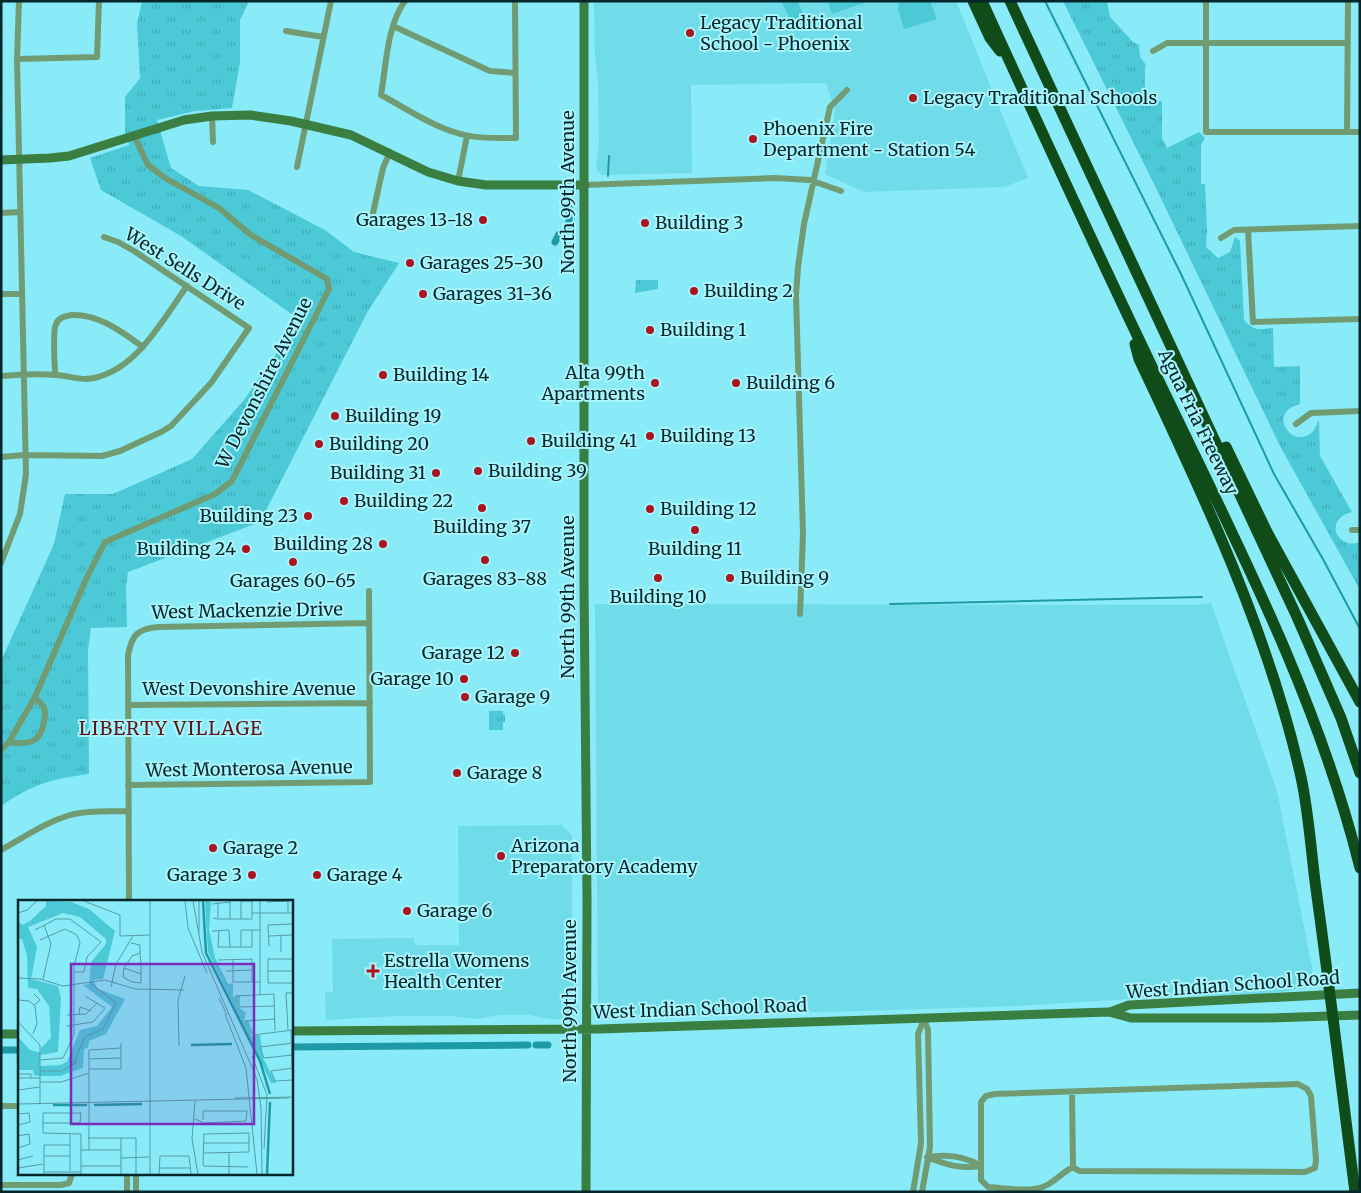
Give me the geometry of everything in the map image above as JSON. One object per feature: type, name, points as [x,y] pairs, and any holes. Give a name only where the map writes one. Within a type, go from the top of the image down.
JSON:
[{"type":"highway","points":[[973,1],[990,38],[1010,64]]},
{"type":"highway","name":"Agua Fria Freeway","points":[[982,1],[1126,314],[1240,549],[1302,692],[1335,781],[1360,868]]},
{"type":"highway","name":"Agua Fria Freeway","points":[[1010,1],[1316,659],[1341,718],[1360,773]]},
{"type":"highway","points":[[1018,1],[1028,26],[1036,59]]},
{"type":"highway","points":[[1152,308],[1177,346],[1268,534],[1360,702]]},
{"type":"highway","points":[[1126,314],[1139,359],[1196,480],[1239,583],[1280,699],[1304,795],[1331,994],[1354,1192]]},
{"type":"main road","name":"North 99th Avenue","points":[[584,1],[586,1192]]},
{"type":"main road","points":[[1,160],[69,156],[184,120],[236,114],[263,116],[352,134],[428,172],[458,182],[486,185],[585,185]]},
{"type":"main road","name":"West Indian School Road","points":[[292,1031],[587,1030],[924,1019],[1110,1012],[1129,1005],[1360,992]]},
{"type":"main road","name":"West Indian School Road","points":[[1110,1012],[1131,1018],[1360,1016]]},
{"type":"main road","points":[[1,1034],[18,1034]]},
{"type":"street","points":[[1,564],[20,514],[26,474],[17,58],[19,1]]},
{"type":"street","points":[[17,58],[97,57],[99,1]]},
{"type":"street","points":[[297,166],[331,1]]},
{"type":"street","points":[[405,1],[393,26],[381,95],[453,132],[467,136],[516,138],[515,1]]},
{"type":"street","points":[[1206,1],[1206,132],[1360,132]]},
{"type":"street","points":[[1348,1],[1348,132]]},
{"type":"street","points":[[393,26],[490,72],[515,73]]},
{"type":"street","points":[[286,31],[323,38]]},
{"type":"street","points":[[1153,51],[1167,43],[1348,43]]},
{"type":"street","points":[[800,614],[803,534],[796,295],[802,241],[830,107],[847,90]]},
{"type":"street","points":[[212,116],[213,142]]},
{"type":"street","name":"W Devonshire Avenue","points":[[1,750],[9,742],[35,697],[83,585],[105,542],[215,494],[232,481],[329,289],[326,280],[251,235],[219,208],[165,178],[148,165],[134,136]]},
{"type":"street","points":[[458,182],[467,136]]},
{"type":"street","points":[[373,213],[383,168],[390,152]]},
{"type":"street","points":[[585,185],[775,178],[814,181],[841,190]]},
{"type":"street","points":[[1,213],[20,212]]},
{"type":"street","points":[[1221,238],[1234,230],[1360,226]]},
{"type":"street","points":[[1248,230],[1253,322],[1360,318]]},
{"type":"street","name":"West Sells Drive","points":[[25,455],[102,456],[120,451],[161,432],[171,426],[210,383],[249,328],[134,251],[104,237]]},
{"type":"street","points":[[1,376],[55,374],[83,379],[96,378],[109,373],[133,357],[143,347],[187,286]]},
{"type":"street","points":[[1,294],[22,294]]},
{"type":"street","points":[[55,374],[54,328],[58,320],[66,316],[87,316],[104,322],[143,347]]},
{"type":"street","points":[[1296,424],[1311,413],[1360,411]]},
{"type":"street","points":[[1,457],[25,455]]},
{"type":"street","points":[[369,591],[370,703]]},
{"type":"street","name":"West Mackenzie Drive","points":[[128,705],[128,655],[131,640],[144,628],[369,623]]},
{"type":"street","points":[[9,742],[22,744],[35,740],[43,730],[44,707],[35,697]]},
{"type":"street","name":"West Devonshire Avenue","points":[[128,705],[370,703]]},
{"type":"street","name":"West Monterosa Avenue","points":[[128,785],[370,782],[370,703]]},
{"type":"street","points":[[128,705],[130,900]]},
{"type":"street","points":[[1,850],[49,823],[68,816],[84,812],[129,811]]},
{"type":"street","points":[[913,1192],[920,1155],[921,1129],[918,1034],[924,1019]]},
{"type":"street","points":[[922,1192],[929,1157],[931,1129],[928,1030],[924,1019]]},
{"type":"street","points":[[1298,1084],[1307,1089],[1311,1096],[1316,1160],[1315,1168],[1305,1172],[1079,1171],[1073,1167],[1065,1171],[1049,1185],[1039,1189],[988,1187],[982,1180],[981,1102],[986,1096],[995,1094],[1298,1084]]},
{"type":"street","points":[[1072,1092],[1073,1167]]},
{"type":"street","points":[[1,1106],[18,1106]]},
{"type":"street","points":[[920,1155],[949,1165],[967,1168],[981,1166]]},
{"type":"street","points":[[1,1185],[61,1185],[69,1182],[71,1176]]},
{"type":"street","points":[[127,1176],[127,1192]]},
{"type":"street","points":[[136,1176],[136,1192]]},
{"type":"shaded area","name":"Legacy Traditional Schools","points":[[594,1],[956,1],[1028,178],[1004,187],[864,192],[825,174],[835,111],[826,83],[691,85],[692,173],[602,175],[596,166],[599,143]]},
{"type":"shaded area","points":[[1211,603],[1277,791],[1312,967],[1312,987],[1268,994],[1145,998],[1018,1006],[598,1019],[595,604],[1196,605]]},
{"type":"shaded area","points":[[562,825],[572,835],[572,939],[577,960],[578,1012],[572,1019],[550,1019],[530,1015],[500,1015],[476,1019],[450,1016],[396,1016],[326,1020],[325,992],[333,992],[332,939],[414,938],[415,945],[459,945],[458,826]]},
{"type":"green space","points":[[142,1],[249,1],[240,20],[240,62],[232,108],[195,111],[157,120],[171,168],[199,186],[248,190],[325,230],[354,252],[399,263],[368,311],[260,522],[128,572],[126,587],[127,627],[91,628],[88,650],[89,774],[43,784],[23,792],[1,806],[1,661],[54,544],[65,494],[113,494],[192,459],[244,400],[300,320],[181,236],[101,190],[90,158],[129,145],[125,131],[125,97],[140,78],[137,24]]},
{"type":"green space","points":[[781,1],[797,1],[807,21],[794,27]]},
{"type":"green space","points":[[828,1],[869,1],[832,14]]},
{"type":"green space","points":[[899,1],[930,1],[937,19],[904,29],[898,9]]},
{"type":"green space","points":[[1063,1],[1107,1],[1110,17],[1133,42],[1139,45],[1140,57],[1146,65],[1145,100],[1162,101],[1162,138],[1167,148],[1199,132],[1205,138],[1201,145],[1201,184],[1205,184],[1206,247],[1218,258],[1230,252],[1235,237],[1240,241],[1244,320],[1254,328],[1273,328],[1274,367],[1300,366],[1300,404],[1289,409],[1284,415],[1284,422],[1286,429],[1299,437],[1306,436],[1314,430],[1319,420],[1320,456],[1352,512],[1337,521],[1336,533],[1346,542],[1352,544],[1360,542],[1360,590],[1280,446],[1155,186]]},
{"type":"green space","points":[[636,280],[658,280],[658,289],[635,293]]},
{"type":"green space","points":[[489,711],[503,711],[505,722],[503,722],[503,730],[489,730]]},
{"type":"waterway","points":[[1045,1],[1181,274],[1274,474],[1324,561],[1360,629]]},
{"type":"waterway","points":[[608,176],[609,156]]},
{"type":"waterway","points":[[555,242],[559,234],[569,228],[569,207]]},
{"type":"waterway","points":[[890,604],[1202,597]]},
{"type":"waterway","points":[[292,1047],[528,1045]]},
{"type":"waterway","points":[[536,1045],[548,1045]]},
{"type":"waterway","points":[[1,1050],[18,1050]]},
{"type":"place","name":"Legacy Traditional School - Phoenix","points":[[690,33]]},
{"type":"place","name":"Legacy Traditional Schools","points":[[913,98]]},
{"type":"place","name":"Phoenix Fire Department - Station 54","points":[[753,139]]},
{"type":"place","name":"Garages 13-18","points":[[483,220]]},
{"type":"place","name":"Building 3","points":[[645,223]]},
{"type":"place","name":"Garages 25-30","points":[[410,263]]},
{"type":"place","name":"Building 2","points":[[694,291]]},
{"type":"place","name":"Garages 31-36","points":[[423,294]]},
{"type":"place","name":"Building 1","points":[[650,330]]},
{"type":"place","name":"Building 14","points":[[383,375]]},
{"type":"place","name":"Alta 99th Apartments","points":[[655,383]]},
{"type":"place","name":"Building 6","points":[[736,383]]},
{"type":"place","name":"Building 19","points":[[335,416]]},
{"type":"place","name":"Building 13","points":[[650,436]]},
{"type":"place","name":"Building 41","points":[[531,441]]},
{"type":"place","name":"Building 20","points":[[319,444]]},
{"type":"place","name":"Building 39","points":[[478,471]]},
{"type":"place","name":"Building 31","points":[[436,473]]},
{"type":"place","name":"Building 22","points":[[344,501]]},
{"type":"place","name":"Building 37","points":[[482,508]]},
{"type":"place","name":"Building 12","points":[[650,509]]},
{"type":"place","name":"Building 23","points":[[308,516]]},
{"type":"place","name":"Building 11","points":[[695,530]]},
{"type":"place","name":"Building 28","points":[[383,544]]},
{"type":"place","name":"Building 24","points":[[246,549]]},
{"type":"place","name":"Garages 83-88","points":[[485,560]]},
{"type":"place","name":"Garages 60-65","points":[[293,562]]},
{"type":"place","name":"Building 10","points":[[658,578]]},
{"type":"place","name":"Building 9","points":[[730,578]]},
{"type":"place","name":"Garage 12","points":[[515,653]]},
{"type":"place","name":"Garage 10","points":[[464,679]]},
{"type":"place","name":"Garage 9","points":[[465,697]]},
{"type":"place","name":"Garage 8","points":[[457,773]]},
{"type":"place","name":"Garage 2","points":[[213,848]]},
{"type":"place","name":"Arizona Preparatory Academy","points":[[501,856]]},
{"type":"place","name":"Garage 3","points":[[252,875]]},
{"type":"place","name":"Garage 4","points":[[317,875]]},
{"type":"place","name":"Garage 6","points":[[407,911]]},
{"type":"place","name":"Estrella Womens Health Center","points":[[373,971]]},
{"type":"district","name":"LIBERTY VILLAGE","points":[[171,728]]}]
